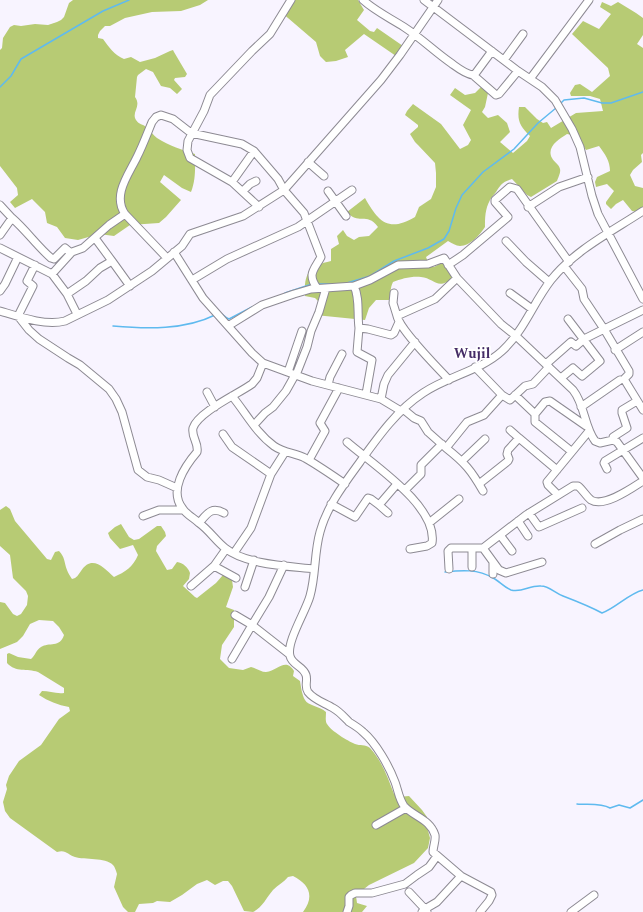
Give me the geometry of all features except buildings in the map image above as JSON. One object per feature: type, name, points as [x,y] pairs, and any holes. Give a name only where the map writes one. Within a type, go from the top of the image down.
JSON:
[{"type":"street","points":[[259,207],[232,182],[190,158],[187,150],[188,141],[213,91],[252,51],[267,38],[291,0]]},
{"type":"street","points":[[363,0],[379,13],[390,18],[414,34],[462,70],[473,75],[496,95],[499,94],[518,70]]},
{"type":"street","points":[[424,0],[546,90],[559,106],[577,139],[598,214],[643,299]]},
{"type":"street","points":[[0,311],[43,321],[65,321],[108,300],[152,271],[184,243],[190,234],[243,216],[284,190],[381,80],[438,0]]},
{"type":"street","points":[[530,79],[589,0]]},
{"type":"street","points":[[504,60],[523,34]]},
{"type":"street","points":[[473,75],[492,51]]},
{"type":"street","points":[[167,258],[125,214],[120,203],[124,182],[128,172],[137,158],[154,120],[161,115],[168,116],[191,133],[242,144],[254,151],[304,213],[321,257],[311,277],[317,288]]},
{"type":"street","points":[[232,182],[254,151]]},
{"type":"street","points":[[308,162],[324,176]]},
{"type":"street","points":[[528,206],[559,187],[588,177]]},
{"type":"street","points":[[243,191],[250,184],[256,181]]},
{"type":"street","points":[[448,265],[463,255],[508,217],[495,202],[495,200],[510,187],[517,190],[582,289],[584,299],[629,371],[629,374],[623,378],[643,410]]},
{"type":"street","points":[[192,280],[227,259],[288,231],[352,190]]},
{"type":"street","points":[[328,191],[346,216]]},
{"type":"street","points":[[0,205],[51,258],[54,259],[65,248],[71,253]]},
{"type":"street","points":[[289,654],[290,644],[311,594],[320,531],[331,504],[364,457],[402,410],[422,394],[495,357],[516,336],[549,282],[566,264],[608,233],[643,211]]},
{"type":"street","points":[[52,274],[71,253],[83,248],[109,225],[125,214]]},
{"type":"street","points":[[0,235],[12,218]]},
{"type":"street","points":[[95,238],[130,286]]},
{"type":"street","points":[[506,241],[526,262],[549,282]]},
{"type":"street","points":[[0,248],[52,274],[68,294],[77,314]]},
{"type":"street","points":[[174,252],[203,298],[252,353],[263,363],[328,385],[381,399],[402,410],[420,421],[428,432],[462,461],[472,472],[483,491]]},
{"type":"street","points":[[1,288],[18,257]]},
{"type":"street","points":[[228,326],[262,305],[294,294],[317,288],[354,286],[370,280],[398,265],[428,264],[444,258],[457,278],[501,324],[516,336],[576,394],[588,428],[595,441],[597,443],[613,440],[617,442],[643,478]]},
{"type":"street","points":[[68,294],[86,281],[100,268],[112,261]]},
{"type":"street","points":[[18,316],[33,286],[27,281],[35,265]]},
{"type":"street","points":[[359,328],[391,335],[394,333],[398,319],[435,299],[457,278]]},
{"type":"street","points":[[354,286],[358,300],[359,328],[357,352],[372,360],[366,394]]},
{"type":"street","points":[[254,425],[273,407],[286,390],[307,347],[326,288]]},
{"type":"street","points":[[394,293],[393,303],[398,319],[415,342],[449,380]]},
{"type":"street","points":[[510,294],[532,309]]},
{"type":"street","points":[[476,367],[502,395],[509,400],[525,386],[533,384],[547,366],[571,342],[576,346],[584,339],[643,310]]},
{"type":"street","points":[[18,316],[29,330],[80,365],[109,389],[122,412],[138,470],[147,477],[178,488]]},
{"type":"street","points":[[561,378],[573,368],[582,376],[600,362],[568,319]]},
{"type":"street","points":[[293,374],[302,331]]},
{"type":"street","points":[[616,350],[642,335]]},
{"type":"street","points":[[381,399],[384,384],[388,375],[415,342]]},
{"type":"street","points":[[328,385],[330,377],[342,354]]},
{"type":"street","points":[[263,363],[257,378],[252,384],[202,415],[195,423],[192,431],[197,445],[197,452],[182,475],[178,488],[178,495],[183,510],[200,523],[226,549],[254,560],[284,566],[314,568]]},
{"type":"street","points":[[581,406],[620,380]]},
{"type":"street","points":[[309,460],[325,431],[320,423],[339,388]]},
{"type":"street","points":[[207,392],[215,408]]},
{"type":"street","points":[[405,490],[421,474],[421,465],[444,446],[467,422],[484,416],[502,395]]},
{"type":"street","points":[[515,395],[535,414]]},
{"type":"street","points":[[232,396],[259,433],[268,441],[285,452],[298,455],[309,460],[345,484]]},
{"type":"street","points":[[571,451],[535,422],[535,414],[545,402],[550,401],[588,428]]},
{"type":"street","points":[[613,440],[613,437],[630,426],[621,412],[637,401]]},
{"type":"street","points":[[558,495],[547,482],[588,428]]},
{"type":"street","points":[[510,430],[557,470]]},
{"type":"street","points":[[223,434],[232,447],[271,474]]},
{"type":"street","points":[[479,484],[508,461],[508,450],[519,438]]},
{"type":"street","points":[[607,469],[604,462],[643,438]]},
{"type":"street","points":[[462,461],[485,439]]},
{"type":"street","points":[[347,442],[405,490],[417,503],[429,523],[432,544],[410,549]]},
{"type":"street","points":[[234,553],[252,528],[271,474],[285,452]]},
{"type":"street","points":[[449,569],[448,551],[450,549],[484,548],[529,513],[573,486],[578,486],[592,501],[603,502],[618,496],[643,481]]},
{"type":"street","points":[[379,505],[397,484]]},
{"type":"street","points":[[331,504],[353,517],[356,516],[368,498],[388,513]]},
{"type":"street","points":[[429,523],[459,499]]},
{"type":"street","points":[[529,513],[539,527],[582,508]]},
{"type":"street","points":[[143,516],[159,510],[183,510]]},
{"type":"street","points":[[200,523],[211,511],[219,510],[224,513]]},
{"type":"street","points":[[595,544],[643,519]]},
{"type":"street","points":[[518,521],[528,536]]},
{"type":"street","points":[[500,535],[512,551]]},
{"type":"street","points":[[472,548],[472,567]]},
{"type":"street","points":[[484,548],[499,570],[506,573],[542,562]]},
{"type":"street","points":[[191,586],[214,566],[226,549]]},
{"type":"street","points":[[245,588],[254,560]]},
{"type":"street","points":[[493,562],[493,574]]},
{"type":"street","points":[[214,566],[236,578]]},
{"type":"street","points":[[232,659],[269,597],[284,566]]},
{"type":"street","points":[[236,615],[252,625],[289,654],[294,664],[301,669],[306,676],[306,688],[309,694],[339,712],[347,720],[362,730],[372,741],[392,774],[401,801],[406,808],[423,819],[432,829],[435,836],[433,852],[461,876],[491,892],[491,898],[480,912]]},
{"type":"street","points":[[376,825],[406,808]]},
{"type":"street","points":[[347,912],[349,897],[355,892],[372,893],[405,884],[430,867],[437,856]]},
{"type":"street","points":[[409,892],[425,911],[437,902],[461,876]]},
{"type":"street","points":[[571,912],[594,895]]},
{"type":"green space","points":[[73,0],[208,0],[200,5],[181,11],[152,12],[125,18],[110,26],[105,26],[100,31],[98,38],[103,39],[115,53],[124,59],[131,57],[140,62],[155,58],[173,50],[187,74],[185,77],[175,78],[174,80],[182,89],[177,94],[170,88],[161,86],[153,72],[146,69],[137,77],[135,97],[137,107],[135,117],[138,123],[145,126],[162,141],[176,148],[195,154],[195,169],[191,192],[182,188],[164,175],[160,182],[181,200],[159,223],[130,225],[114,236],[99,234],[78,240],[65,238],[57,227],[47,223],[45,212],[32,199],[15,208],[10,202],[18,195],[17,188],[0,166],[0,50],[2,48],[3,38],[10,27],[14,25],[48,25],[61,20],[64,17],[69,3]]},
{"type":"green space","points":[[287,0],[358,0],[364,10],[357,20],[370,31],[374,32],[377,28],[403,46],[396,56],[364,34],[345,50],[348,57],[336,61],[326,62],[320,56],[316,42],[281,12]]},
{"type":"green space","points":[[602,2],[611,6],[618,2],[643,18],[643,35],[637,44],[643,48],[643,153],[641,155],[642,162],[630,175],[635,186],[643,188],[643,209],[638,212],[632,211],[623,200],[611,209],[606,202],[614,191],[607,184],[596,187],[595,182],[597,177],[610,171],[605,155],[599,146],[586,150],[577,136],[567,134],[554,144],[551,150],[552,158],[560,169],[557,181],[531,197],[527,195],[512,179],[504,182],[488,203],[485,217],[485,227],[478,237],[464,246],[457,246],[448,241],[426,257],[430,267],[434,267],[443,262],[451,273],[452,278],[447,282],[439,284],[425,278],[417,277],[406,278],[393,282],[389,300],[376,300],[369,308],[365,320],[315,315],[319,302],[315,298],[305,296],[305,282],[309,272],[317,265],[331,261],[331,249],[339,244],[337,236],[343,230],[347,236],[354,240],[359,237],[369,236],[378,227],[370,220],[355,218],[347,212],[365,198],[374,213],[379,218],[391,224],[398,224],[415,217],[419,207],[431,199],[436,187],[435,163],[415,142],[410,134],[418,127],[418,125],[405,115],[413,104],[441,124],[460,149],[468,145],[471,140],[463,125],[471,110],[450,95],[455,88],[465,95],[475,93],[481,87],[488,93],[485,107],[482,112],[488,118],[498,115],[507,123],[510,132],[500,142],[513,153],[527,141],[530,136],[520,123],[518,116],[519,107],[525,107],[537,119],[543,123],[547,122],[551,128],[576,113],[603,111],[600,99],[590,96],[571,96],[570,93],[575,85],[580,84],[592,92],[610,76],[608,68],[572,34],[583,21],[599,29],[611,14],[600,7]]},
{"type":"green space","points":[[6,506],[10,509],[15,521],[47,559],[51,560],[55,552],[59,551],[61,553],[67,571],[72,579],[89,564],[98,564],[114,577],[131,566],[138,555],[133,545],[120,549],[110,538],[108,533],[121,524],[129,537],[134,540],[139,539],[157,526],[161,526],[166,536],[157,546],[156,551],[167,570],[172,569],[177,562],[187,567],[190,573],[189,579],[183,586],[195,597],[197,598],[216,583],[223,575],[232,580],[233,587],[226,607],[234,610],[234,627],[222,645],[220,659],[229,668],[243,670],[251,667],[266,672],[284,665],[291,667],[294,671],[293,676],[300,681],[305,700],[309,704],[321,708],[326,712],[326,721],[329,727],[352,743],[370,748],[381,764],[394,794],[398,797],[409,796],[422,810],[427,817],[427,827],[430,838],[428,848],[414,863],[369,885],[356,896],[357,903],[367,906],[362,912],[303,912],[309,901],[308,891],[299,879],[293,876],[288,877],[275,888],[262,905],[253,912],[244,911],[228,881],[223,881],[215,885],[207,880],[197,884],[170,902],[157,901],[153,903],[139,904],[135,912],[128,912],[123,907],[114,887],[117,874],[113,865],[105,861],[79,858],[65,852],[57,852],[10,818],[5,811],[3,802],[9,776],[19,761],[41,745],[59,719],[70,711],[69,707],[53,702],[39,695],[42,691],[64,693],[64,688],[38,672],[14,668],[7,663],[7,654],[9,653],[18,657],[31,659],[41,647],[60,642],[64,635],[53,621],[39,620],[30,624],[23,636],[17,642],[0,649],[0,602],[5,603],[13,614],[17,616],[21,614],[27,605],[28,596],[26,591],[13,578],[10,555],[0,546],[0,510]]},
{"type":"waterway","points":[[0,87],[11,76],[21,59],[103,11],[129,0]]},
{"type":"waterway","points":[[560,104],[564,100],[584,98],[602,103],[611,103],[643,92]]},
{"type":"waterway","points":[[347,283],[370,276],[394,261],[428,248],[444,239],[449,231],[456,208],[462,195],[483,172],[514,149],[538,123],[556,108]]},
{"type":"waterway","points":[[285,293],[312,284]]},
{"type":"waterway","points":[[318,284],[332,284]]},
{"type":"waterway","points":[[222,314],[229,319],[252,307]]},
{"type":"waterway","points":[[113,326],[139,328],[179,326],[203,320],[215,315]]},
{"type":"waterway","points":[[445,572],[464,571],[482,573],[495,579],[508,589],[515,591],[544,586],[560,595],[602,613],[643,590]]},
{"type":"waterway","points":[[577,804],[599,805],[610,808],[619,805],[630,808],[643,800]]},
{"type":"district","name":"Wujil","points":[[472,353]]}]
